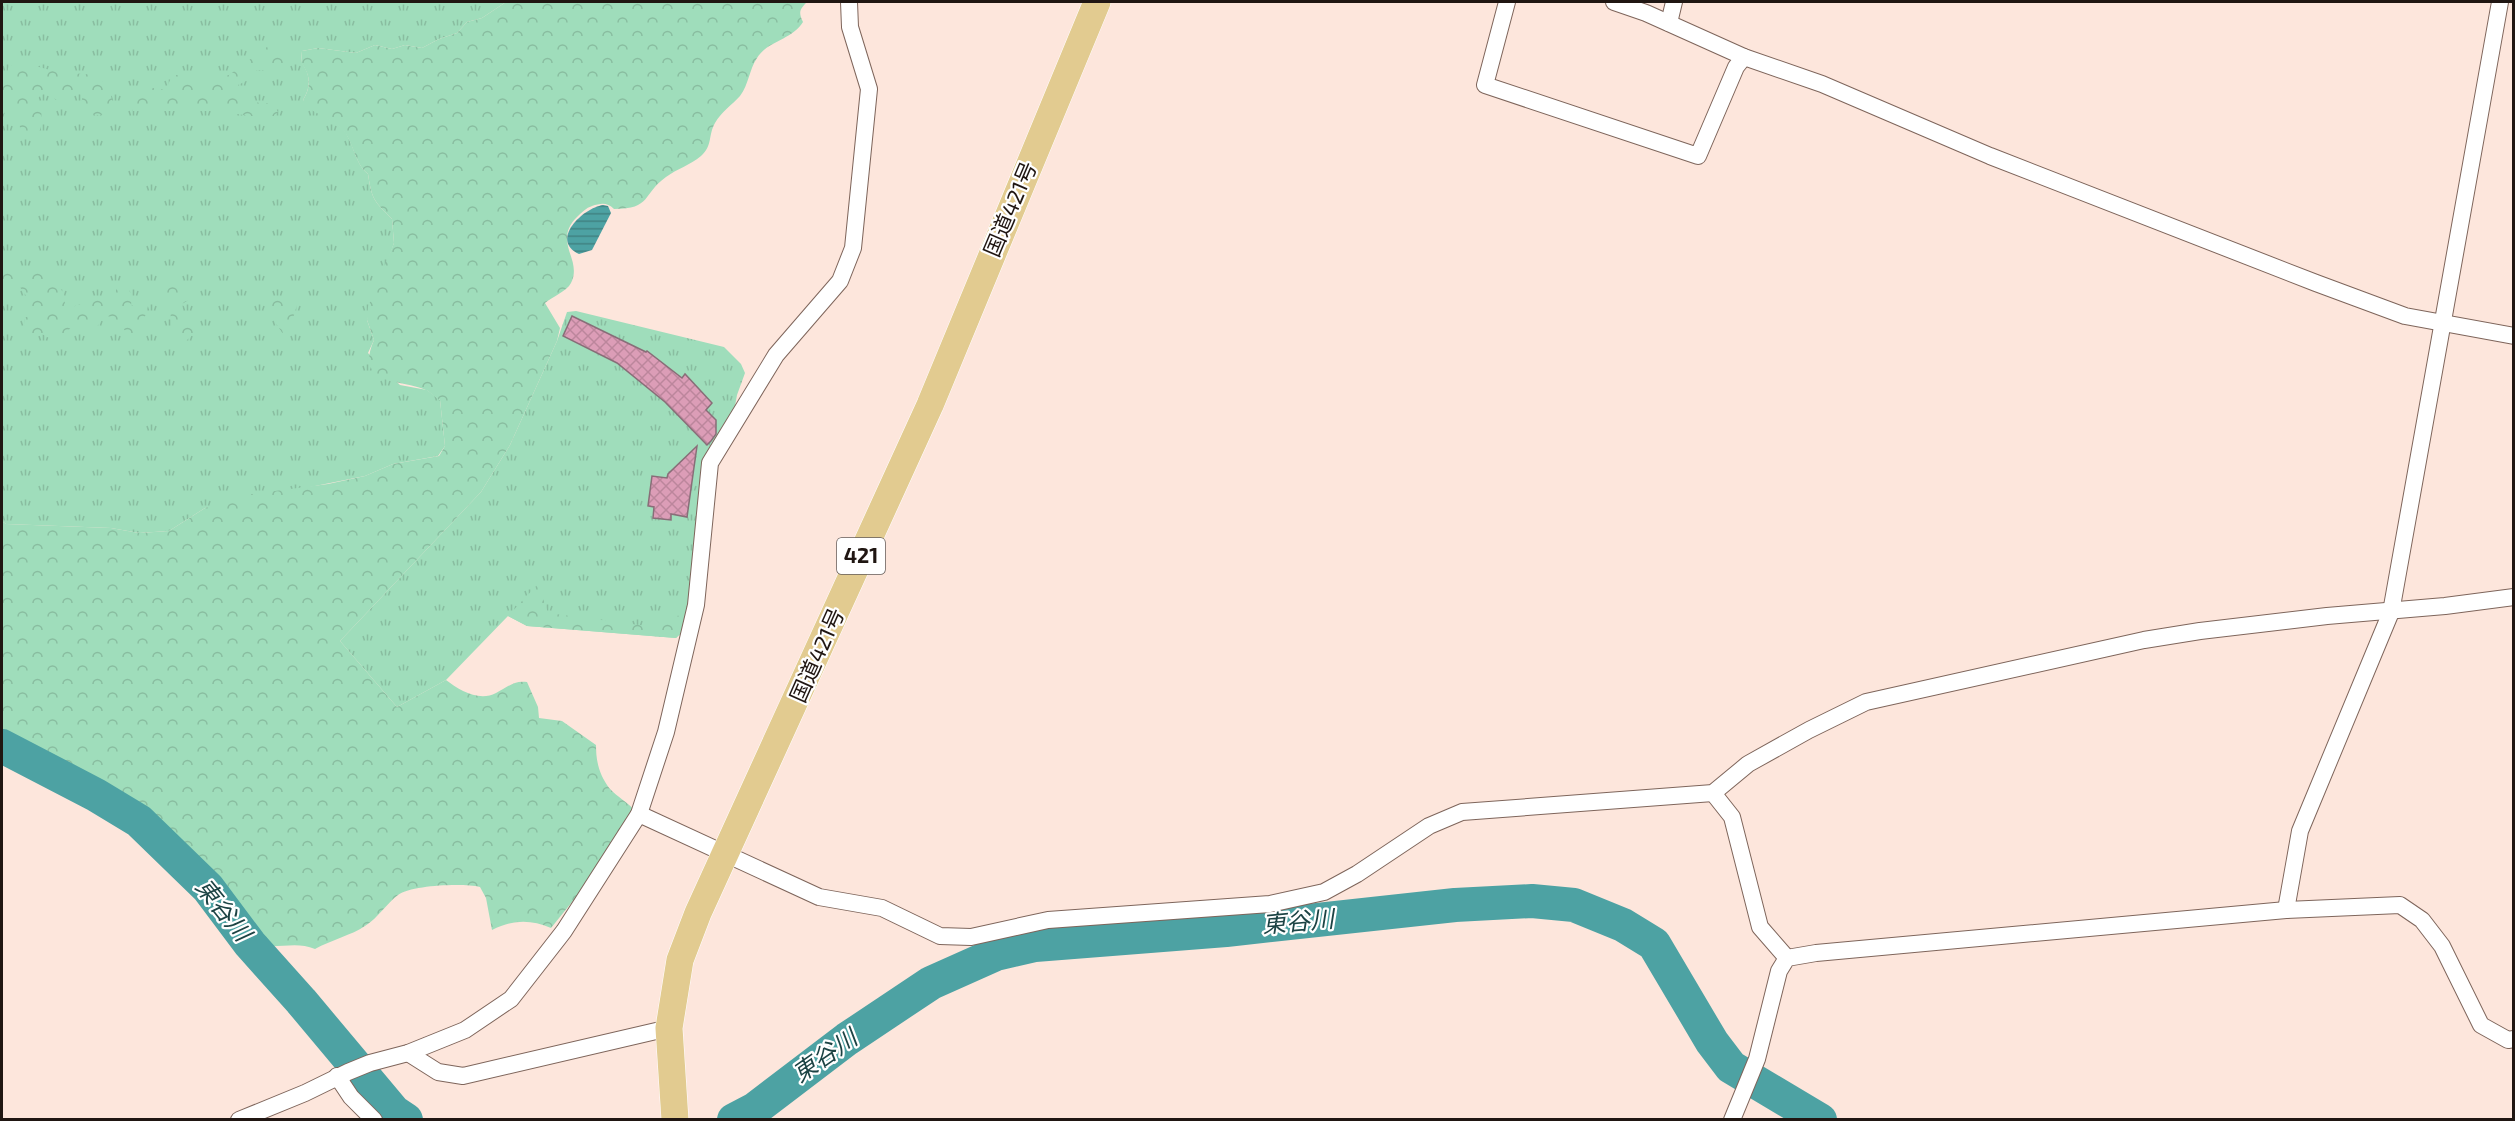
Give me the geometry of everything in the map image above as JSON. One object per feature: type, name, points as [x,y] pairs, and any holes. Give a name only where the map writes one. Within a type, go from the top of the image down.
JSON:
[{"type":"highway","name":"国道421号","points":[[675,1119],[669,1028],[680,960],[724,852],[756,790],[930,405],[1098,2]]},
{"type":"street","points":[[239,1119],[306,1094],[342,1074],[370,1063],[408,1053],[465,1030],[511,999],[564,931],[639,814],[666,732],[696,605],[710,463],[776,355],[840,281],[853,248],[869,89],[850,27],[849,2]]},
{"type":"street","points":[[1507,2],[1485,85],[1698,156],[1736,67],[1744,57]]},
{"type":"street","points":[[1614,2],[1669,23],[1744,57],[1822,84],[1990,156],[2316,283],[2405,316],[2514,336]]},
{"type":"street","points":[[1669,23],[1674,2]]},
{"type":"street","points":[[2286,910],[2300,831],[2391,612],[2500,2]]},
{"type":"street","points":[[639,814],[819,897],[882,908],[940,936],[972,937],[1048,920],[1270,904],[1324,892],[1357,874],[1429,826],[1462,812],[1713,793],[1749,764],[1809,730],[1866,702],[2144,640],[2316,617],[2391,612],[2514,597]]},
{"type":"street","points":[[1713,793],[1732,817],[1760,927],[1787,958]]},
{"type":"street","points":[[1732,1119],[1757,1059],[1779,970],[1787,958],[1816,953],[2286,910],[2400,904],[2422,920],[2442,946],[2481,1025],[2508,1040],[2514,1039]]},
{"type":"street","points":[[408,1053],[438,1072],[463,1076],[669,1028]]},
{"type":"street","points":[[342,1074],[351,1097],[374,1119]]},
{"type":"green space","points":[[2,2],[506,2],[482,18],[467,22],[457,33],[422,48],[405,45],[392,49],[375,45],[356,53],[318,48],[302,51],[301,62],[309,81],[303,100],[346,133],[360,164],[368,174],[375,200],[392,219],[394,243],[367,320],[374,340],[368,353],[400,385],[427,390],[440,400],[445,446],[438,456],[393,464],[365,476],[205,508],[169,531],[139,533],[111,528],[6,524],[2,521]]},
{"type":"green space","points":[[506,2],[807,2],[800,11],[803,22],[798,28],[761,52],[740,96],[717,119],[709,144],[701,156],[658,183],[641,203],[614,209],[609,205],[598,204],[582,212],[570,226],[567,243],[574,274],[569,286],[545,303],[560,328],[557,341],[510,445],[481,492],[340,641],[397,707],[446,680],[469,694],[483,696],[496,693],[515,683],[527,682],[538,707],[539,718],[562,721],[596,745],[599,768],[606,784],[635,811],[593,876],[551,928],[536,923],[521,922],[492,930],[486,898],[480,887],[438,886],[414,889],[398,895],[365,926],[315,949],[297,945],[266,946],[191,862],[127,808],[79,781],[2,751],[2,521],[6,524],[111,528],[139,533],[169,531],[205,508],[237,496],[328,484],[365,476],[393,464],[439,456],[445,446],[440,400],[418,387],[384,379],[370,366],[369,355],[374,340],[367,320],[368,307],[394,243],[392,219],[375,200],[368,174],[360,164],[346,134],[334,122],[306,106],[303,100],[309,81],[307,72],[301,63],[302,51],[318,48],[356,53],[375,45],[392,49],[405,45],[422,48],[457,33],[467,22],[482,18]]},
{"type":"green space","points":[[267,47],[276,47],[286,52],[290,59],[288,70],[257,70],[250,79],[238,85],[239,93],[259,103],[273,103],[278,112],[275,116],[250,116],[218,111],[133,111],[131,106],[140,86],[166,90],[172,75],[185,75],[195,80],[229,75]]},
{"type":"green space","points":[[18,61],[57,72],[97,75],[109,88],[113,104],[103,114],[96,115],[82,111],[82,95],[76,92],[56,100],[46,91],[37,99],[42,109],[40,130],[32,135],[20,128],[18,107],[12,105],[6,109],[2,121],[2,83],[7,79],[8,68]]},
{"type":"green space","points":[[6,265],[55,270],[57,285],[64,293],[65,304],[72,307],[102,297],[115,302],[119,301],[115,293],[117,288],[125,288],[132,294],[131,306],[137,304],[139,298],[145,296],[149,300],[145,315],[132,337],[114,318],[105,316],[96,328],[72,327],[58,339],[53,335],[49,338],[42,334],[37,337],[28,334],[24,325],[25,317],[31,317],[34,313],[27,297],[17,283],[2,293],[2,273]]},
{"type":"green space","points":[[187,286],[190,290],[190,299],[182,304],[185,324],[194,327],[195,332],[185,342],[177,342],[171,325],[171,308],[163,300],[162,291],[170,287]]},
{"type":"green space","points":[[284,295],[292,295],[298,302],[289,331],[283,334],[267,310],[268,302]]},
{"type":"green space","points":[[576,311],[724,347],[741,364],[745,373],[737,395],[733,417],[721,440],[688,622],[676,638],[527,626],[508,616],[446,680],[397,707],[340,641],[481,492],[510,445],[557,341],[567,312]]},
{"type":"green space","points":[[538,584],[548,613],[662,628],[664,615],[682,616],[687,625],[676,638],[527,626],[508,616]]},
{"type":"water","points":[[608,206],[611,213],[592,250],[579,254],[571,248],[567,241],[568,233],[579,218],[595,207]]},
{"type":"building","points":[[572,316],[647,351],[682,378],[685,374],[712,403],[706,410],[716,420],[716,434],[711,441],[707,445],[665,402],[617,363],[563,336]]},
{"type":"building","points":[[697,446],[687,517],[671,514],[671,520],[653,518],[654,507],[648,506],[652,476],[667,478],[668,474]]},
{"type":"waterway","name":"東谷川","points":[[2,746],[96,795],[139,821],[208,888],[250,944],[394,1112],[406,1120]]},
{"type":"waterway","name":"東谷川","points":[[734,1120],[755,1109],[847,1039],[931,983],[996,954],[1035,945],[1226,930],[1455,905],[1532,901],[1574,905],[1623,925],[1654,944],[1712,1042],[1731,1067],[1820,1120]]}]
